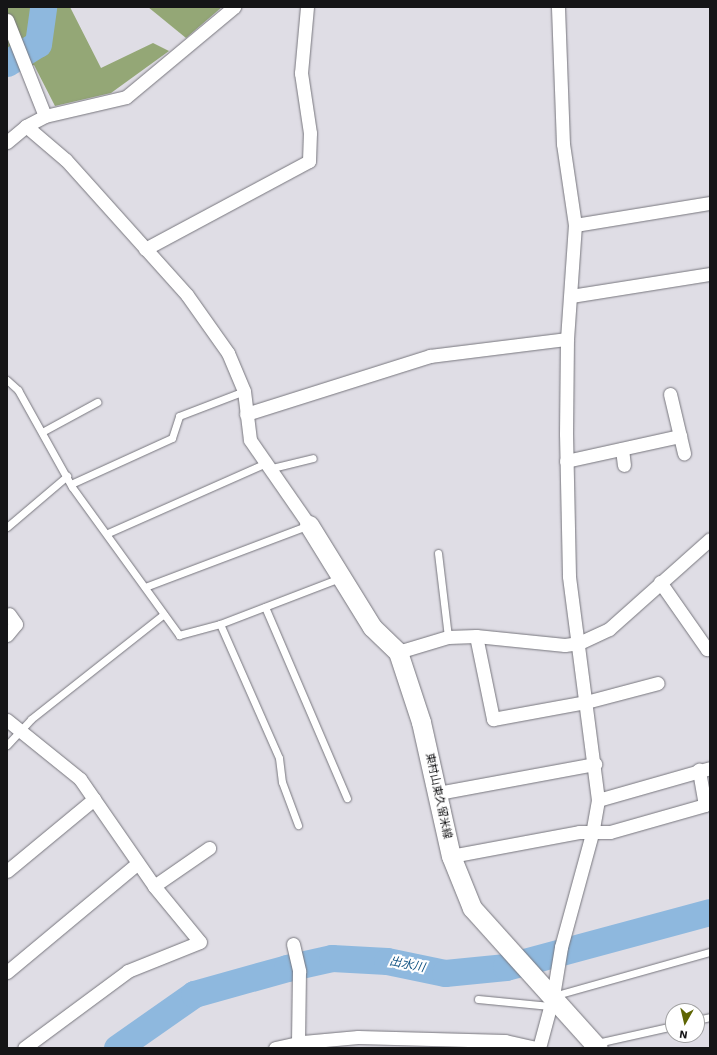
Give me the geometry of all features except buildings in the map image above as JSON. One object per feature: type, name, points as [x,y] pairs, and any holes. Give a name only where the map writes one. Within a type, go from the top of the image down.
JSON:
[{"type":"main road","name":"東村山東久留米線","points":[[309,525],[340,578],[372,627],[398,652],[421,722],[451,856],[472,908],[526,968],[551,1001],[596,1046]]},
{"type":"street","points":[[7,142],[26,126],[45,116],[126,97],[234,7]]},
{"type":"street","points":[[145,249],[308,161],[310,133],[301,73],[307,7]]},
{"type":"street","points":[[275,1048],[298,1043],[358,1037],[504,1041],[537,1048],[551,1001],[560,952],[592,834],[598,800],[595,764],[569,576],[566,461],[567,339],[575,225],[563,144],[558,7]]},
{"type":"street","points":[[7,20],[45,116]]},
{"type":"street","points":[[26,126],[66,160],[187,295],[228,353],[244,391],[250,440],[266,466],[309,525]]},
{"type":"street","points":[[575,225],[710,203]]},
{"type":"street","points":[[571,296],[710,274]]},
{"type":"street","points":[[246,414],[430,356],[567,339]]},
{"type":"street","points":[[670,394],[684,453]]},
{"type":"street","points":[[566,461],[680,436]]},
{"type":"street","points":[[622,449],[624,465]]},
{"type":"street","points":[[398,652],[448,637],[476,636],[565,645],[579,644],[609,629],[710,539]]},
{"type":"street","points":[[660,582],[707,649],[710,647]]},
{"type":"street","points":[[7,634],[16,624],[9,614]]},
{"type":"street","points":[[476,636],[493,719],[586,702],[658,683]]},
{"type":"street","points":[[7,720],[22,729],[80,779],[154,886],[200,942],[128,971],[24,1048]]},
{"type":"street","points":[[438,794],[595,764]]},
{"type":"street","points":[[451,856],[579,832],[592,834],[610,832],[705,805],[704,769],[598,800]]},
{"type":"street","points":[[7,871],[94,799]]},
{"type":"street","points":[[154,886],[209,848]]},
{"type":"street","points":[[7,972],[138,863]]},
{"type":"street","points":[[293,944],[299,971],[298,1043]]},
{"type":"lane","points":[[7,380],[18,390],[71,484],[108,533],[179,635],[220,624],[340,578]]},
{"type":"lane","points":[[71,484],[172,438],[180,416],[244,391]]},
{"type":"lane","points":[[42,432],[96,402]]},
{"type":"lane","points":[[108,533],[266,466],[313,458]]},
{"type":"lane","points":[[7,527],[66,476]]},
{"type":"lane","points":[[145,587],[309,525]]},
{"type":"lane","points":[[438,553],[448,637]]},
{"type":"lane","points":[[264,608],[347,798]]},
{"type":"lane","points":[[7,745],[31,719],[164,614]]},
{"type":"lane","points":[[220,624],[279,758],[282,782],[298,825]]},
{"type":"lane","points":[[478,999],[551,1001],[710,952]]},
{"type":"lane","points":[[596,1046],[665,1028]]},
{"type":"green space","points":[[7,7],[70,7],[101,68],[153,43],[169,51],[111,93],[55,106],[34,65],[7,75]]},
{"type":"green space","points":[[148,7],[222,7],[186,38]]},
{"type":"waterway","points":[[7,63],[38,44],[43,7]]},
{"type":"waterway","name":"出水川","points":[[117,1048],[194,994],[287,968],[332,958],[387,961],[445,973],[506,967],[710,912]]}]
